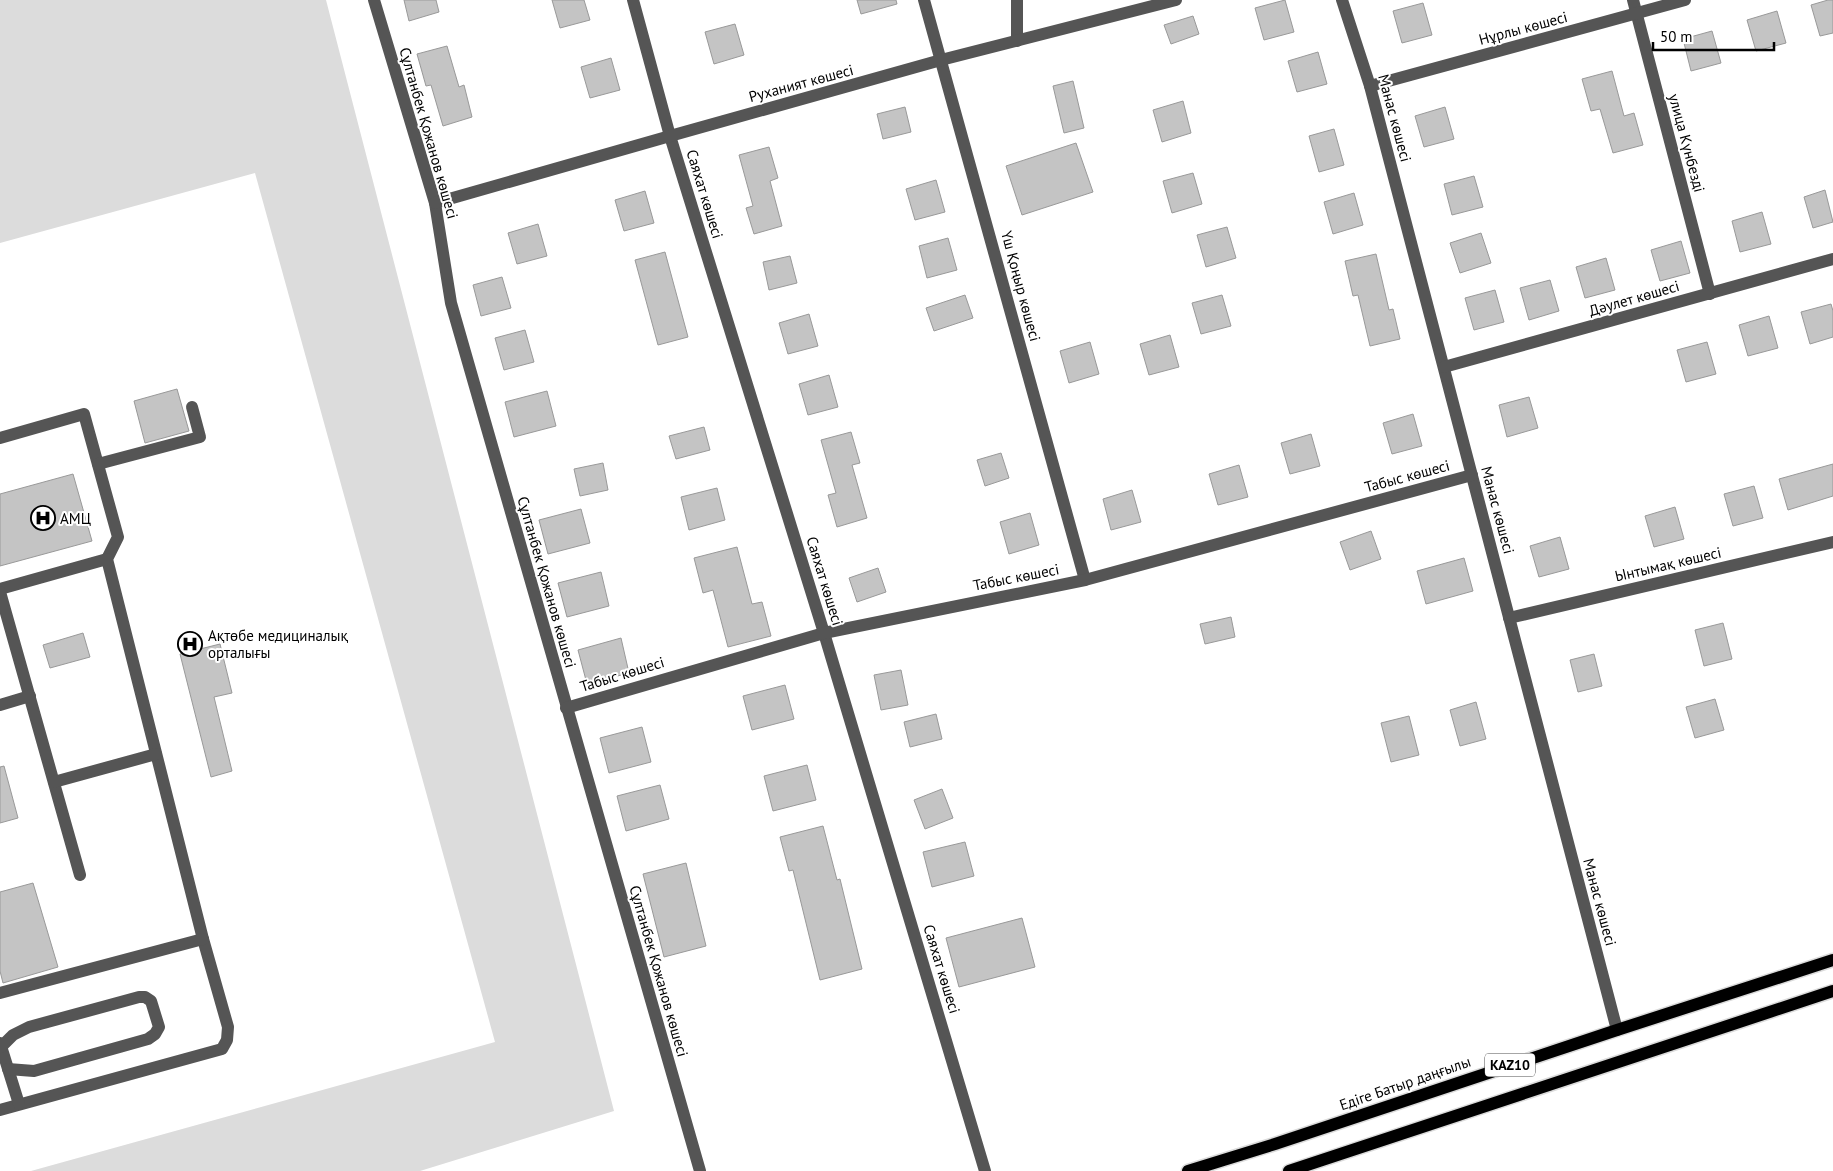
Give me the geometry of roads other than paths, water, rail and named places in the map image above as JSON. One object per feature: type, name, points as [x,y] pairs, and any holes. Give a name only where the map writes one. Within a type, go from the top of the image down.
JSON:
[{"type":"main road","name":"Едіге Батыр даңғылы","points":[[1188,1171],[1833,960]]},
{"type":"main road","name":"KAZ10","points":[[1289,1171],[1833,991]]},
{"type":"street","name":"Сұлтанбек Қожанов көшесі","points":[[374,0],[435,203],[451,303],[700,1171]]},
{"type":"street","name":"Саяхат көшесі","points":[[633,0],[670,136],[824,633],[985,1171]]},
{"type":"street","name":"Үш Қоңыр көшесі","points":[[924,0],[1085,580]]},
{"type":"street","points":[[1017,0],[1017,41]]},
{"type":"street","name":"Руханият көшесі","points":[[435,203],[942,60],[1176,0]]},
{"type":"street","name":"Манас көшесі","points":[[1342,0],[1370,86],[1617,1030]]},
{"type":"street","name":"улица Күнбезді","points":[[1633,0],[1710,294]]},
{"type":"street","name":"Нұрлы көшесі","points":[[1370,86],[1685,0]]},
{"type":"street","name":"Дәулет көшесі","points":[[1444,368],[1833,259]]},
{"type":"street","points":[[98,464],[200,437],[192,407]]},
{"type":"street","points":[[0,438],[84,414],[118,537],[107,559],[203,939],[228,1027],[227,1040],[222,1049],[0,1110]]},
{"type":"street","name":"Табыс көшесі","points":[[566,708],[824,633],[1085,580],[1472,475]]},
{"type":"street","name":"Ынтымақ көшесі","points":[[1510,618],[1833,543]]},
{"type":"street","points":[[80,875],[0,591],[107,559]]},
{"type":"street","points":[[0,705],[30,696]]},
{"type":"street","points":[[54,782],[156,754]]},
{"type":"street","points":[[0,993],[203,939]]},
{"type":"street","points":[[8,1069],[34,1071],[148,1039],[155,1034],[159,1027],[151,1001],[139,997],[29,1027],[1,1045],[8,1069],[19,1104]]},
{"type":"place","name":"АМЦ","points":[[43,518]]},
{"type":"place","name":"Ақтөбе медициналық орталығы","points":[[190,644]]}]
